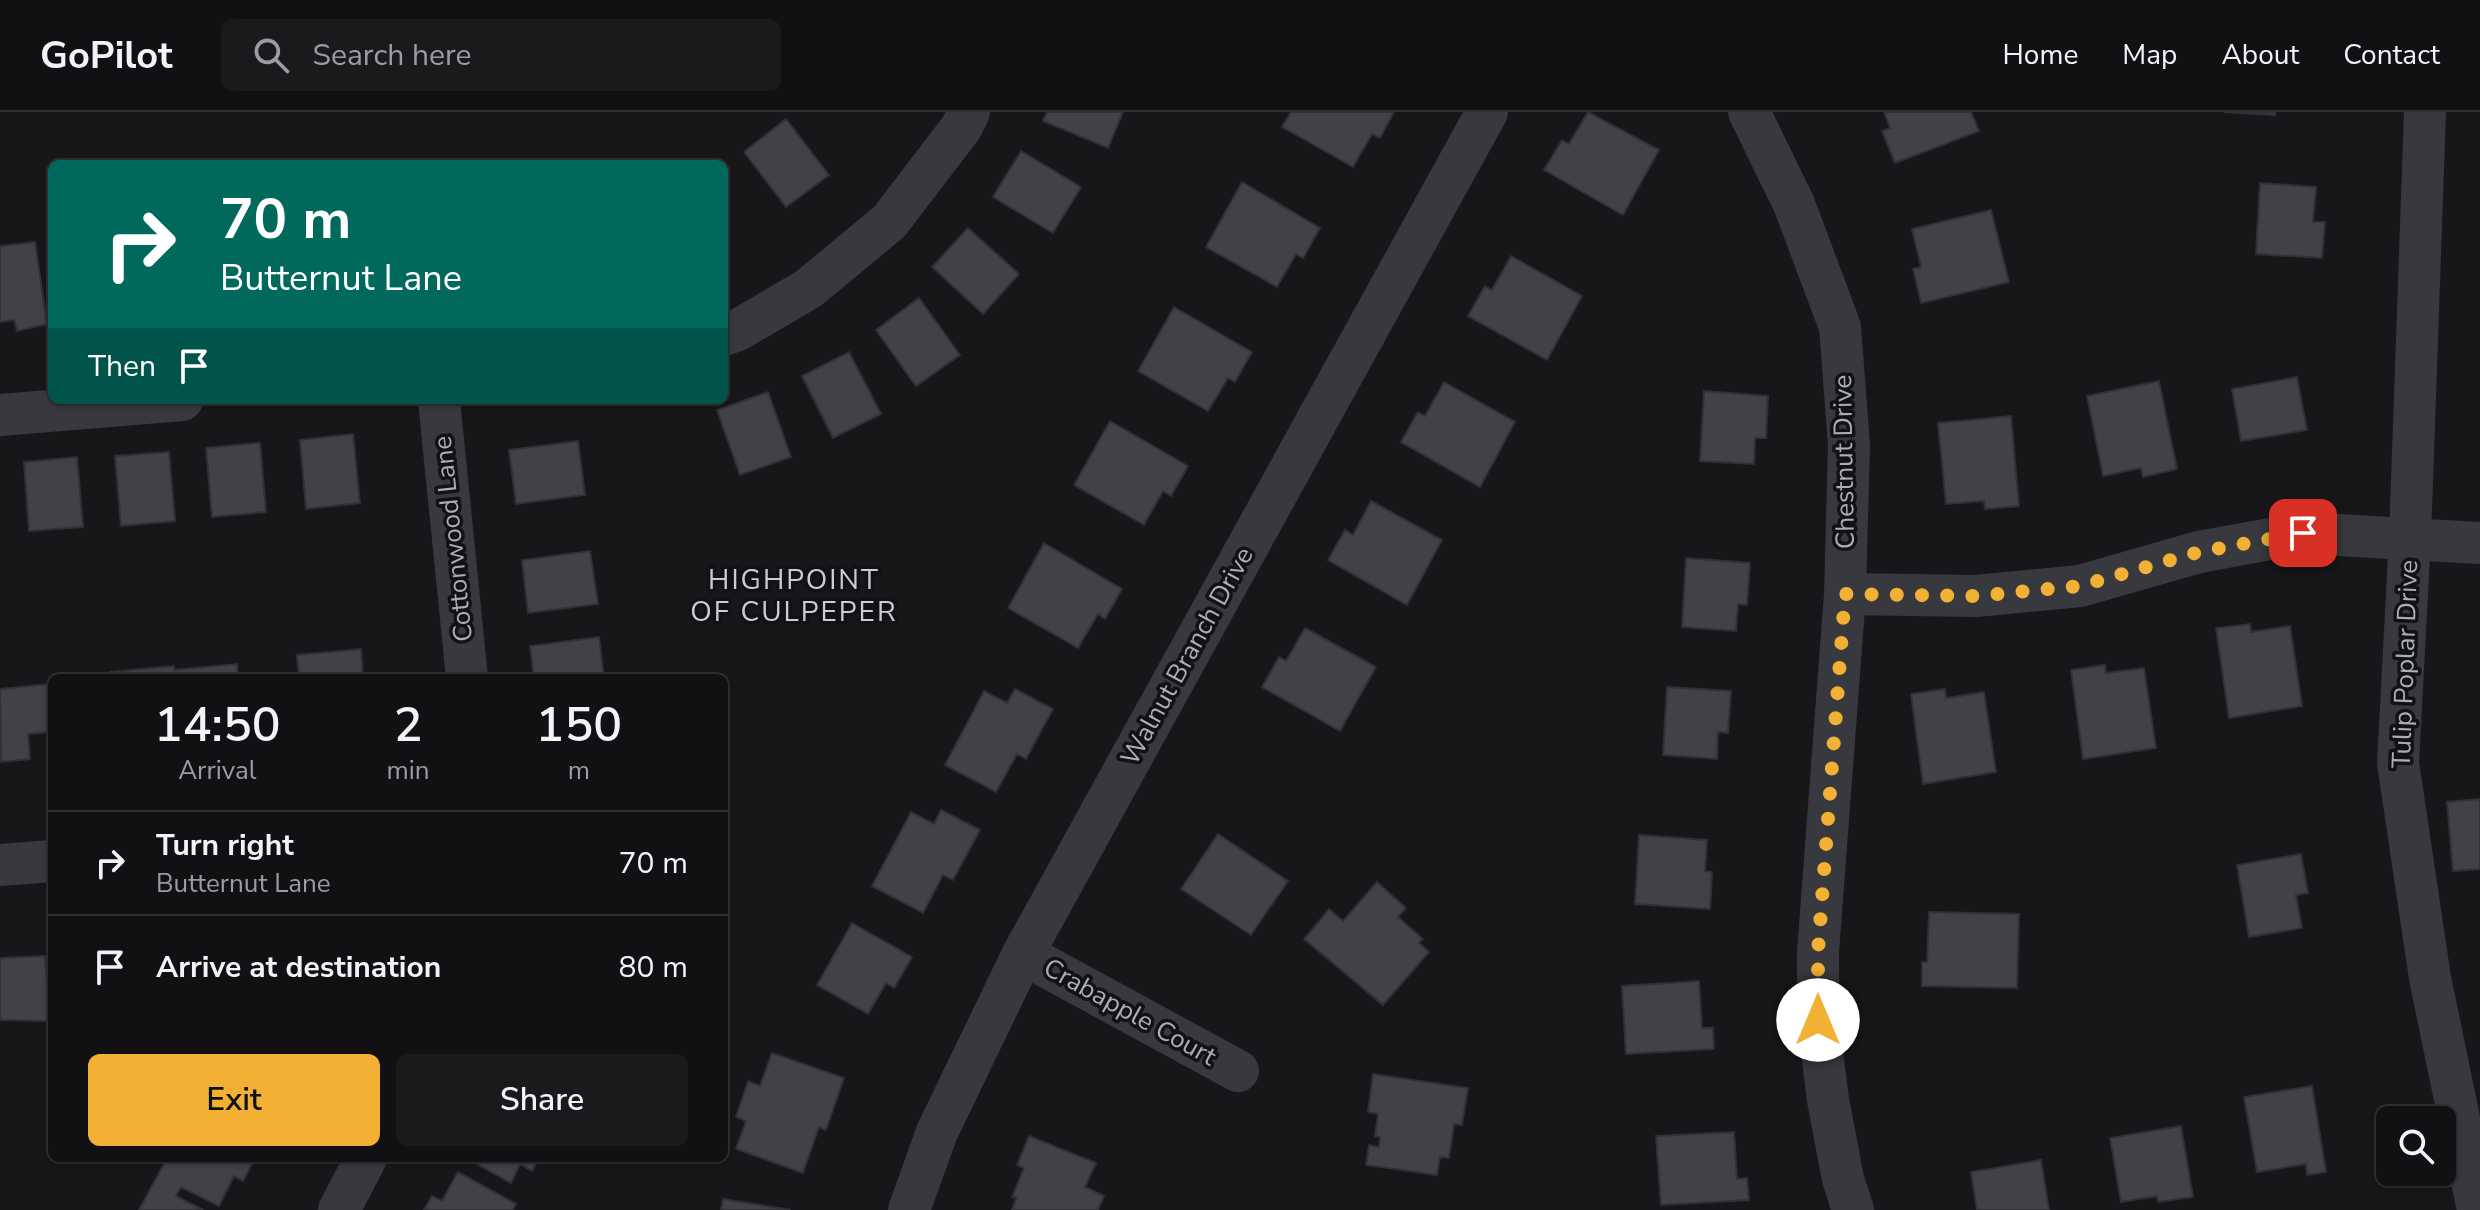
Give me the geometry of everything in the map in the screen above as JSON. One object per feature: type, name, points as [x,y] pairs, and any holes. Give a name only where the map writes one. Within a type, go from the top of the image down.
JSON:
[{"type":"street","points":[[728,334],[808,289],[889,222],[961,128],[969,112]]},
{"type":"street","name":"Walnut Branch Drive","points":[[909,1210],[937,1132],[1023,954],[1487,112]]},
{"type":"street","name":"Chestnut Drive","points":[[1749,112],[1794,204],[1840,327],[1849,445],[1845,594],[1818,952],[1818,1020],[1828,1100],[1843,1179],[1853,1210]]},
{"type":"street","name":"Tulip Poplar Drive","points":[[2425,112],[2410,538],[2398,763],[2430,978],[2478,1210]]},
{"type":"street","points":[[0,415],[133,404]]},
{"type":"street","name":"Cottonwood Lane","points":[[439,404],[467,674]]},
{"type":"street","points":[[1845,594],[1976,596],[2080,586],[2199,552],[2303,533],[2480,543]]},
{"type":"street","points":[[0,865],[48,861]]},
{"type":"street","name":"Crabapple Court","points":[[1023,954],[1238,1071]]},
{"type":"street","points":[[339,1210],[364,1162]]},
{"type":"building","points":[[1047,112],[1123,112],[1108,148],[1043,121]]},
{"type":"building","points":[[1291,112],[1394,112],[1380,138],[1372,134],[1353,167],[1282,127]]},
{"type":"building","points":[[1588,112],[1659,150],[1623,215],[1544,170],[1562,140],[1569,144]]},
{"type":"building","points":[[1884,112],[1971,112],[1979,131],[1895,163],[1882,131],[1890,128]]},
{"type":"building","points":[[2224,112],[2275,112],[2275,115]]},
{"type":"building","points":[[786,119],[829,175],[786,207],[744,152]]},
{"type":"building","points":[[1021,151],[1081,187],[1053,233],[993,197]]},
{"type":"building","points":[[1242,182],[1320,228],[1303,258],[1296,254],[1277,287],[1206,247]]},
{"type":"building","points":[[2260,183],[2316,187],[2313,222],[2325,222],[2322,258],[2256,254]]},
{"type":"building","points":[[1991,210],[2009,282],[1921,303],[1913,269],[1921,267],[1912,229]]},
{"type":"building","points":[[968,228],[1019,274],[983,314],[932,267]]},
{"type":"building","points":[[35,242],[47,324],[17,331],[14,320],[0,322],[0,246]]},
{"type":"building","points":[[1511,256],[1582,296],[1547,360],[1468,316],[1485,286],[1492,290]]},
{"type":"building","points":[[919,298],[960,355],[916,386],[876,330]]},
{"type":"building","points":[[1174,307],[1252,352],[1235,382],[1228,378],[1208,411],[1138,371]]},
{"type":"building","points":[[849,352],[881,414],[833,438],[802,376]]},
{"type":"building","points":[[2297,377],[2307,430],[2241,441],[2232,389]]},
{"type":"building","points":[[2159,381],[2177,469],[2143,477],[2141,468],[2103,476],[2087,396]]},
{"type":"building","points":[[1444,382],[1515,422],[1480,487],[1401,442],[1418,412],[1425,416]]},
{"type":"building","points":[[1704,391],[1768,396],[1766,438],[1755,438],[1754,464],[1700,461]]},
{"type":"building","points":[[768,392],[791,457],[740,475],[717,410]]},
{"type":"building","points":[[2011,416],[2019,506],[1985,509],[1984,501],[1946,504],[1938,423]]},
{"type":"building","points":[[1110,421],[1188,466],[1171,496],[1163,491],[1144,525],[1074,485]]},
{"type":"building","points":[[353,434],[360,503],[306,509],[300,440]]},
{"type":"building","points":[[578,441],[585,495],[516,504],[509,450]]},
{"type":"building","points":[[260,443],[266,512],[212,517],[206,448]]},
{"type":"building","points":[[169,452],[175,521],[121,526],[115,456]]},
{"type":"building","points":[[77,457],[83,527],[29,531],[24,462]]},
{"type":"building","points":[[1371,501],[1442,540],[1407,605],[1328,560],[1345,530],[1353,535]]},
{"type":"building","points":[[1044,543],[1122,589],[1105,619],[1098,614],[1078,648],[1008,608]]},
{"type":"building","points":[[590,551],[598,604],[528,613],[522,560]]},
{"type":"building","points":[[1686,558],[1750,563],[1747,605],[1738,604],[1736,631],[1682,627]]},
{"type":"building","points":[[2250,624],[2251,632],[2290,626],[2302,706],[2229,718],[2216,628]]},
{"type":"building","points":[[1305,628],[1376,667],[1340,731],[1262,687],[1279,657],[1286,661]]},
{"type":"building","points":[[599,637],[604,674],[534,674],[530,646]]},
{"type":"building","points":[[361,649],[363,674],[299,674],[297,655]]},
{"type":"building","points":[[237,664],[238,674],[110,674],[174,666],[174,670]]},
{"type":"building","points":[[2105,665],[2106,673],[2144,668],[2156,748],[2083,759],[2071,670]]},
{"type":"building","points":[[48,684],[48,732],[28,734],[30,759],[1,762],[0,689]]},
{"type":"building","points":[[1667,687],[1731,691],[1728,733],[1718,732],[1717,759],[1663,755]]},
{"type":"building","points":[[1015,689],[1053,709],[1026,759],[1017,754],[996,792],[945,765],[984,691],[1007,703]]},
{"type":"building","points":[[1945,689],[1946,698],[1984,692],[1996,772],[1923,784],[1911,694]]},
{"type":"building","points":[[2480,799],[2480,869],[2453,871],[2447,802]]},
{"type":"building","points":[[941,810],[980,830],[953,880],[943,875],[923,913],[872,886],[911,812],[934,824]]},
{"type":"building","points":[[1218,834],[1288,881],[1251,935],[1181,889]]},
{"type":"building","points":[[1639,835],[1707,840],[1705,871],[1712,872],[1710,909],[1635,904]]},
{"type":"building","points":[[2301,854],[2308,893],[2296,895],[2302,928],[2249,937],[2237,865]]},
{"type":"building","points":[[1377,882],[1406,908],[1398,917],[1423,939],[1419,943],[1429,952],[1383,1005],[1304,939],[1329,909],[1343,921]]},
{"type":"building","points":[[1929,912],[2019,914],[2017,988],[1922,986],[1922,962],[1927,962]]},
{"type":"building","points":[[852,923],[912,957],[894,988],[886,983],[868,1014],[817,985]]},
{"type":"building","points":[[45,956],[48,1021],[0,1020],[0,958]]},
{"type":"building","points":[[1699,981],[1702,1028],[1713,1028],[1714,1049],[1626,1054],[1622,986]]},
{"type":"building","points":[[772,1053],[844,1078],[826,1130],[819,1127],[803,1173],[736,1149],[746,1121],[736,1117],[748,1081],[760,1086]]},
{"type":"building","points":[[1373,1074],[1468,1088],[1462,1125],[1454,1124],[1449,1158],[1440,1157],[1437,1175],[1366,1165],[1369,1145],[1379,1147],[1380,1137],[1375,1136],[1378,1114],[1368,1112]]},
{"type":"building","points":[[2312,1086],[2326,1172],[2307,1175],[2306,1164],[2257,1172],[2244,1097]]},
{"type":"building","points":[[2181,1126],[2193,1197],[2158,1202],[2157,1196],[2121,1202],[2110,1138]]},
{"type":"building","points":[[1734,1132],[1737,1179],[1747,1178],[1749,1200],[1661,1205],[1656,1136]]},
{"type":"building","points":[[1029,1136],[1096,1163],[1085,1187],[1104,1196],[1098,1210],[1012,1210],[1016,1198],[1012,1197],[1024,1168],[1017,1165]]},
{"type":"building","points":[[2041,1160],[2049,1210],[1977,1210],[1971,1172]]},
{"type":"building","points":[[165,1162],[253,1162],[243,1181],[234,1176],[219,1206],[181,1187],[176,1196],[203,1210],[139,1210]]},
{"type":"building","points":[[473,1162],[537,1162],[532,1171],[520,1164],[511,1183]]},
{"type":"building","points":[[458,1172],[516,1204],[513,1210],[424,1210],[432,1196],[442,1201]]},
{"type":"building","points":[[723,1199],[791,1210],[721,1210]]},
{"type":"district","name":"HIGHPOINT OF CULPEPER","points":[[794,596]]},
{"type":"route","points":[[1818,1020],[1818,952],[1845,594],[1976,596],[2080,586],[2199,552],[2303,533]]}]
